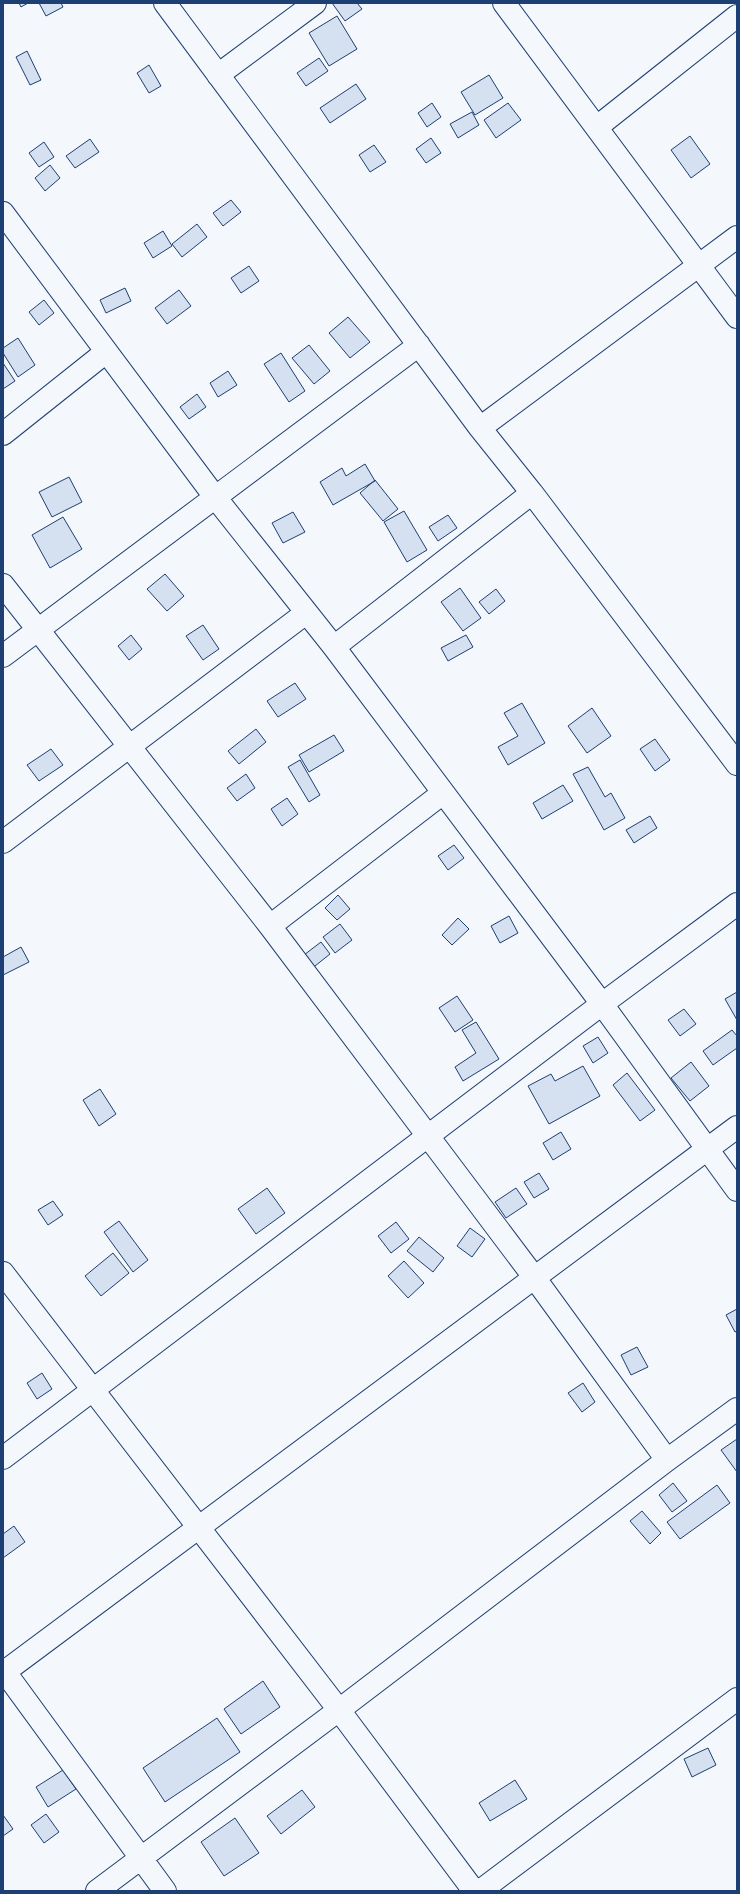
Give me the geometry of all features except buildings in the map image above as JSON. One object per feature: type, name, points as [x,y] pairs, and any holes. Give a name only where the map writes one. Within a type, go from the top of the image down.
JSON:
[{"type":"street","points":[[165,3],[480,428],[532,493],[737,764]]},
{"type":"street","points":[[218,75],[315,3]]},
{"type":"street","points":[[504,3],[737,317]]},
{"type":"street","points":[[597,127],[737,16]]},
{"type":"street","points":[[3,213],[215,497],[334,647],[443,792],[602,1004],[737,1190]]},
{"type":"street","points":[[480,428],[737,237]]},
{"type":"street","points":[[3,656],[419,345]]},
{"type":"street","points":[[3,434],[106,352]]},
{"type":"street","points":[[334,647],[532,493]]},
{"type":"street","points":[[3,585],[270,926],[427,1137],[534,1277],[668,1460]]},
{"type":"street","points":[[3,842],[131,747],[306,613]]},
{"type":"street","points":[[270,926],[443,792]]},
{"type":"street","points":[[3,1458],[92,1389],[602,1004],[737,904]]},
{"type":"street","points":[[165,1891],[4,1673],[737,1127]]},
{"type":"street","points":[[3,1273],[339,1710],[474,1891]]},
{"type":"street","points":[[97,1891],[737,1409]]},
{"type":"street","points":[[480,1891],[737,1699]]}]
